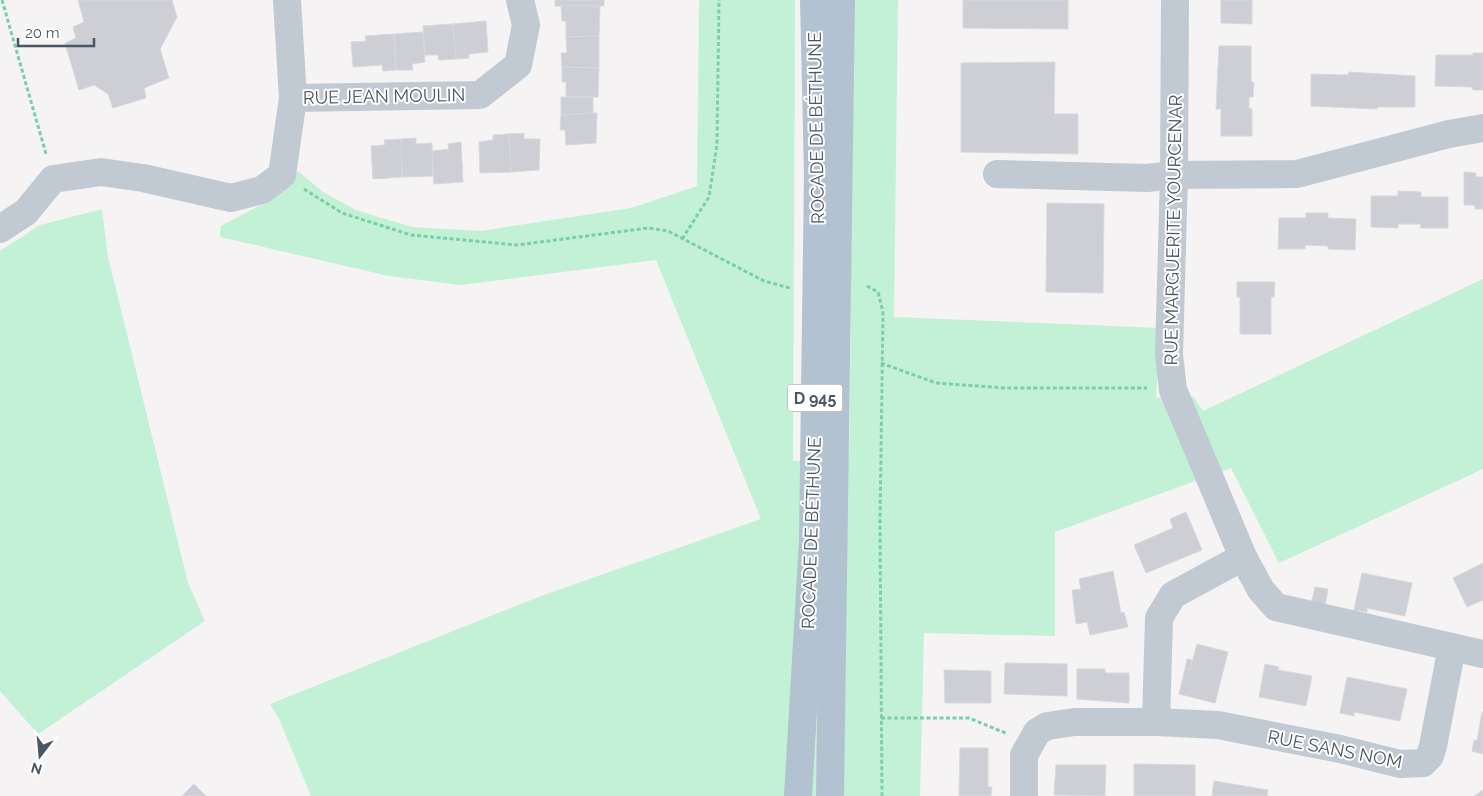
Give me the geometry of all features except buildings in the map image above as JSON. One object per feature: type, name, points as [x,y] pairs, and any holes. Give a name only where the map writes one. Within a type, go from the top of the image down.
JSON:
[{"type":"main road","name":"ROCADE DE BÉTHUNE","points":[[798,796],[814,540],[818,176],[814,0]]},
{"type":"main road","name":"ROCADE DE BÉTHUNE","points":[[830,796],[841,0]]},
{"type":"street","points":[[0,228],[26,212],[53,179],[101,172],[143,178],[231,198],[262,190],[282,175],[293,98],[287,0]]},
{"type":"street","name":"RUE JEAN MOULIN","points":[[293,98],[480,95],[518,64],[526,25],[520,0]]},
{"type":"street","name":"RUE MARGUERITE YOURCENAR","points":[[1174,0],[1174,175],[1169,354],[1173,390],[1243,557],[1261,590],[1276,607],[1483,654]]},
{"type":"street","points":[[997,174],[1147,178],[1174,175],[1296,174],[1449,134],[1483,128]]},
{"type":"street","points":[[1024,796],[1024,755],[1037,732],[1047,726],[1075,722],[1156,722],[1159,618],[1173,594],[1243,557]]},
{"type":"street","name":"RUE SANS NOM","points":[[1156,722],[1218,725],[1340,749],[1400,764],[1423,763],[1430,756],[1433,746],[1452,647]]},
{"type":"path","points":[[2,0],[53,179]]},
{"type":"path","points":[[682,239],[709,197],[717,144],[719,0]]},
{"type":"path","points":[[282,175],[342,213],[411,235],[517,245],[648,228],[668,231],[764,281],[793,289]]},
{"type":"path","points":[[867,286],[878,292],[883,312],[881,363],[882,796]]},
{"type":"path","points":[[881,363],[936,383],[1005,388],[1120,387],[1173,390]]},
{"type":"path","points":[[881,718],[969,718],[1030,742]]},
{"type":"green space","points":[[699,0],[795,0],[793,461],[849,459],[851,316],[846,0],[898,0],[894,317],[1161,328],[1156,398],[1193,396],[1203,411],[1483,279],[1483,469],[1279,563],[1231,468],[1055,532],[1055,636],[924,633],[920,796],[311,796],[279,719],[270,704],[541,596],[761,519],[656,260],[461,285],[389,276],[220,237],[221,226],[270,200],[298,171],[323,192],[356,210],[412,227],[481,231],[631,208],[697,186]]},
{"type":"green space","points":[[102,209],[108,257],[188,583],[205,621],[38,734],[0,691],[0,251],[40,225]]}]
